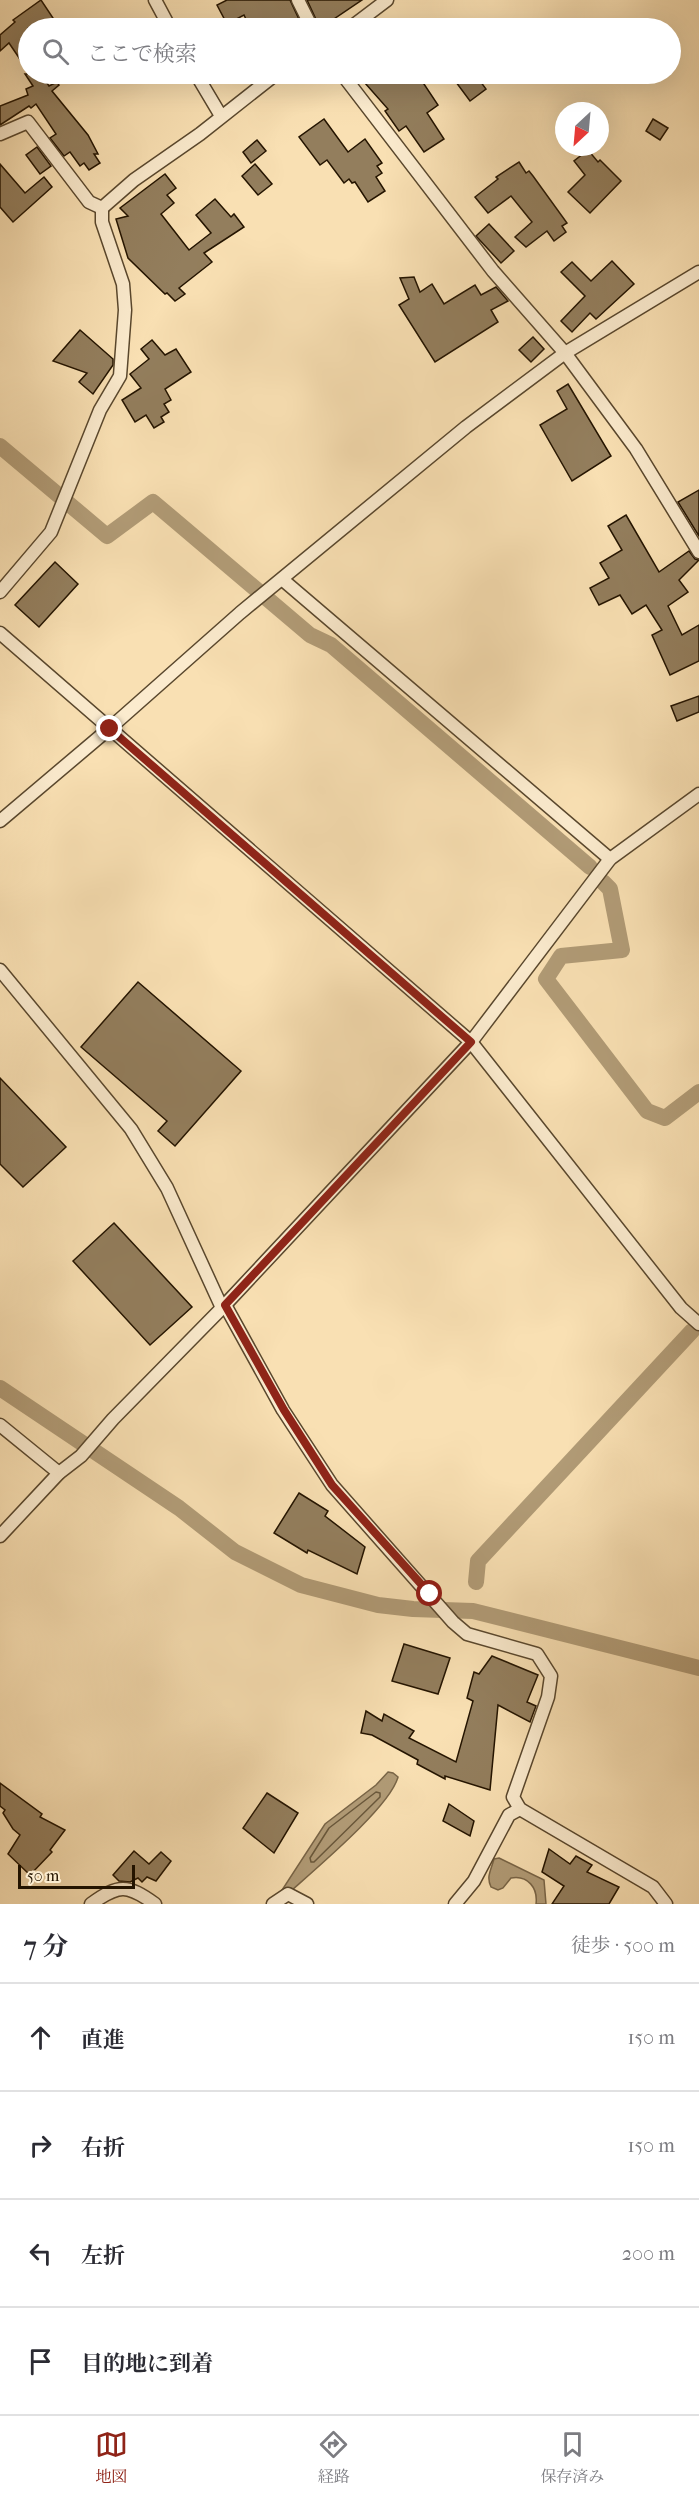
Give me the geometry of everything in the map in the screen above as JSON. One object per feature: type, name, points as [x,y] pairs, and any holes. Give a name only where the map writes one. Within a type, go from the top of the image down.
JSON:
[{"type":"street","points":[[155,0],[165,18]]},
{"type":"street","points":[[298,0],[307,18]]},
{"type":"street","points":[[364,18],[387,0]]},
{"type":"street","points":[[202,84],[221,116]]},
{"type":"street","points":[[0,592],[51,532],[76,475],[100,410],[120,376],[125,310],[123,284],[102,222],[102,208],[134,180],[200,134],[263,84]]},
{"type":"street","points":[[350,84],[493,271],[565,352],[636,449],[699,552]]},
{"type":"street","points":[[0,134],[28,122],[89,202],[102,208]]},
{"type":"street","points":[[0,821],[110,729],[240,613],[466,427],[565,352],[699,272]]},
{"type":"street","points":[[278,583],[610,859]]},
{"type":"street","points":[[0,633],[471,1042],[681,1308],[699,1324]]},
{"type":"street","points":[[0,1536],[59,1473],[81,1456],[103,1433],[112,1419],[223,1307],[471,1042],[610,859],[699,794]]},
{"type":"street","points":[[0,970],[131,1129],[167,1188],[223,1307],[332,1485],[453,1622],[467,1634],[537,1654],[551,1676],[548,1697],[513,1797],[520,1809],[653,1887],[666,1904]]},
{"type":"street","points":[[0,1425],[59,1473]]},
{"type":"street","points":[[455,1904],[474,1881],[509,1815],[520,1809]]},
{"type":"street","points":[[91,1904],[105,1893],[126,1888],[138,1892],[155,1904]]},
{"type":"street","points":[[273,1904],[288,1894],[307,1904]]},
{"type":"water","points":[[388,1772],[398,1777],[380,1806],[328,1858],[282,1899],[273,1904],[325,1824],[376,1785]]},
{"type":"water","points":[[499,1858],[544,1880],[546,1904],[536,1904],[531,1884],[522,1879],[511,1878],[503,1888],[498,1890],[491,1887],[490,1870],[494,1859]]},
{"type":"building","points":[[41,0],[53,18],[18,18],[18,56],[9,43],[0,51],[0,35],[15,22],[13,20]]},
{"type":"building","points":[[227,0],[290,0],[298,18],[245,18],[244,15],[238,18],[224,18],[217,5]]},
{"type":"building","points":[[307,0],[362,0],[335,18],[315,18]]},
{"type":"building","points":[[32,84],[48,84],[49,86],[58,84],[52,91],[88,135],[98,154],[94,154],[100,163],[89,170],[84,163],[80,166],[70,152],[64,156],[50,138],[56,134],[36,104],[0,125],[0,106],[28,95],[26,89],[33,86]]},
{"type":"building","points":[[366,84],[424,84],[438,105],[427,113],[444,139],[424,152],[406,126],[399,131],[385,111],[388,109]]},
{"type":"building","points":[[457,84],[482,84],[486,89],[470,101]]},
{"type":"building","points":[[324,119],[348,152],[365,139],[382,163],[377,166],[382,173],[376,177],[385,191],[368,202],[355,182],[352,183],[349,179],[344,183],[327,160],[320,165],[299,137]]},
{"type":"building","points":[[653,119],[668,128],[660,140],[646,131]]},
{"type":"building","points":[[257,140],[266,151],[251,163],[243,152]]},
{"type":"building","points":[[37,147],[51,166],[40,174],[26,155]]},
{"type":"building","points":[[580,156],[593,156],[621,181],[590,213],[568,192],[585,175],[574,161]]},
{"type":"building","points":[[519,162],[526,173],[529,171],[533,176],[567,223],[562,226],[566,232],[554,241],[547,231],[526,247],[515,237],[532,222],[511,196],[488,213],[475,197],[498,179],[496,177]]},
{"type":"building","points":[[0,164],[25,193],[44,177],[52,187],[13,222],[0,207]]},
{"type":"building","points":[[255,164],[272,184],[258,195],[242,176]]},
{"type":"building","points":[[165,174],[176,188],[167,195],[174,203],[161,214],[189,250],[211,233],[196,215],[215,199],[231,217],[234,214],[244,227],[204,253],[212,262],[179,288],[185,294],[175,301],[128,258],[116,219],[128,216],[120,208]]},
{"type":"building","points":[[489,224],[514,251],[501,263],[476,236]]},
{"type":"building","points":[[612,261],[634,284],[596,319],[590,313],[572,332],[561,321],[585,296],[561,272],[572,262],[591,281]]},
{"type":"building","points":[[414,277],[420,292],[432,284],[444,304],[475,285],[481,295],[496,287],[508,301],[491,310],[498,322],[435,362],[399,305],[409,299],[400,278]]},
{"type":"building","points":[[80,330],[113,359],[113,365],[93,394],[79,382],[87,373],[53,361]]},
{"type":"building","points":[[533,337],[544,349],[531,362],[519,350]]},
{"type":"building","points":[[152,340],[165,355],[176,349],[191,372],[165,389],[171,400],[164,404],[169,412],[161,417],[164,422],[154,428],[146,415],[135,422],[122,400],[141,388],[130,374],[149,359],[141,349]]},
{"type":"building","points":[[568,384],[611,456],[572,481],[540,425],[567,409],[557,391]]},
{"type":"building","points":[[699,490],[699,536],[678,502]]},
{"type":"building","points":[[626,515],[659,572],[689,551],[695,559],[699,560],[679,580],[688,592],[668,606],[682,635],[699,625],[699,661],[670,675],[652,635],[662,630],[646,605],[632,614],[620,595],[599,605],[590,588],[609,578],[600,563],[622,550],[608,526]]},
{"type":"building","points":[[55,562],[78,584],[39,627],[15,605]]},
{"type":"building","points":[[699,696],[699,712],[677,721],[671,706]]},
{"type":"building","points":[[138,982],[241,1071],[175,1146],[158,1131],[167,1121],[81,1047]]},
{"type":"building","points":[[0,1078],[66,1147],[23,1187],[0,1164]]},
{"type":"building","points":[[114,1223],[192,1307],[150,1345],[73,1261]]},
{"type":"building","points":[[299,1493],[328,1511],[325,1516],[365,1547],[357,1574],[308,1550],[307,1553],[274,1533]]},
{"type":"building","points":[[404,1644],[450,1658],[438,1694],[392,1681]]},
{"type":"building","points":[[492,1656],[538,1675],[527,1702],[536,1706],[530,1722],[498,1705],[490,1790],[445,1776],[445,1779],[417,1764],[418,1760],[372,1735],[361,1733],[366,1711],[382,1721],[384,1714],[414,1731],[409,1738],[456,1762],[473,1701],[467,1698],[474,1672],[479,1674]]},
{"type":"building","points":[[0,1783],[42,1814],[40,1817],[65,1830],[50,1850],[52,1852],[30,1875],[8,1854],[20,1835],[13,1829],[3,1813],[5,1810],[0,1806]]},
{"type":"building","points":[[267,1793],[298,1813],[274,1853],[243,1828]]},
{"type":"building","points":[[449,1804],[474,1821],[470,1836],[443,1821]]},
{"type":"building","points":[[549,1849],[570,1864],[576,1856],[592,1865],[587,1872],[619,1887],[609,1904],[552,1904],[564,1886],[542,1872]]},
{"type":"building","points":[[134,1851],[149,1864],[161,1852],[171,1861],[156,1881],[147,1877],[142,1882],[138,1878],[130,1882],[119,1881],[113,1875]]},
{"type":"waterway","points":[[0,446],[107,536],[153,502],[310,635],[331,645],[590,867]]},
{"type":"waterway","points":[[603,882],[610,889],[622,950],[561,956],[546,979],[647,1111],[665,1118],[699,1092]]},
{"type":"waterway","points":[[476,1582],[478,1561],[692,1331]]},
{"type":"waterway","points":[[0,1388],[179,1508],[235,1552],[301,1585],[378,1605],[473,1611],[699,1668]]},
{"type":"route","points":[[110,729],[471,1042],[225,1305],[284,1410],[332,1485],[430,1594]]}]
